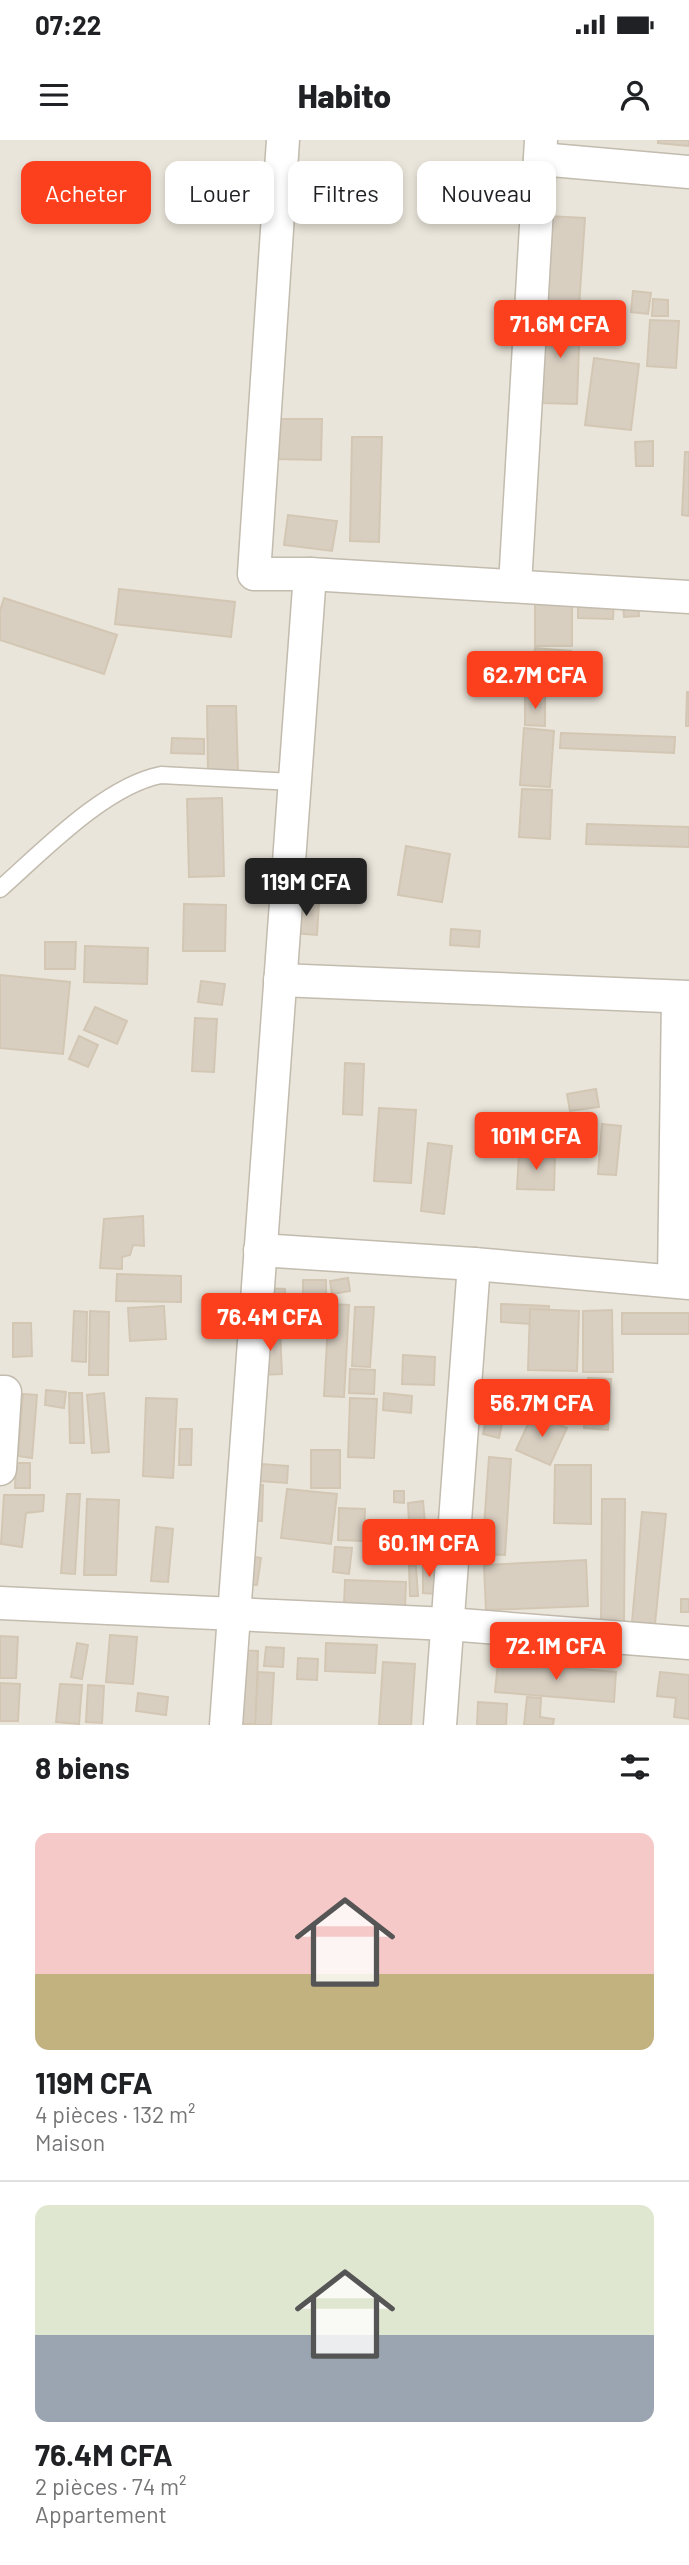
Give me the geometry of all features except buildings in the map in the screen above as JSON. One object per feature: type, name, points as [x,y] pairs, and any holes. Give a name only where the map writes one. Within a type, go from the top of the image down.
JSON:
[{"type":"street","points":[[283,140],[254,574],[310,574],[689,597]]},
{"type":"street","points":[[515,585],[541,149],[689,172]]},
{"type":"street","points":[[226,1725],[310,574]]},
{"type":"street","points":[[260,1250],[474,1264],[682,1282],[683,997],[280,980]]},
{"type":"street","points":[[440,1725],[474,1264]]},
{"type":"street","points":[[0,1392],[5,1392],[0,1469]]},
{"type":"street","points":[[0,1603],[448,1624],[689,1643]]},
{"type":"lane","points":[[0,889],[107,798],[141,779],[161,775],[294,782]]},
{"type":"shaded area","points":[[0,140],[689,140],[689,1725],[0,1725]]}]
